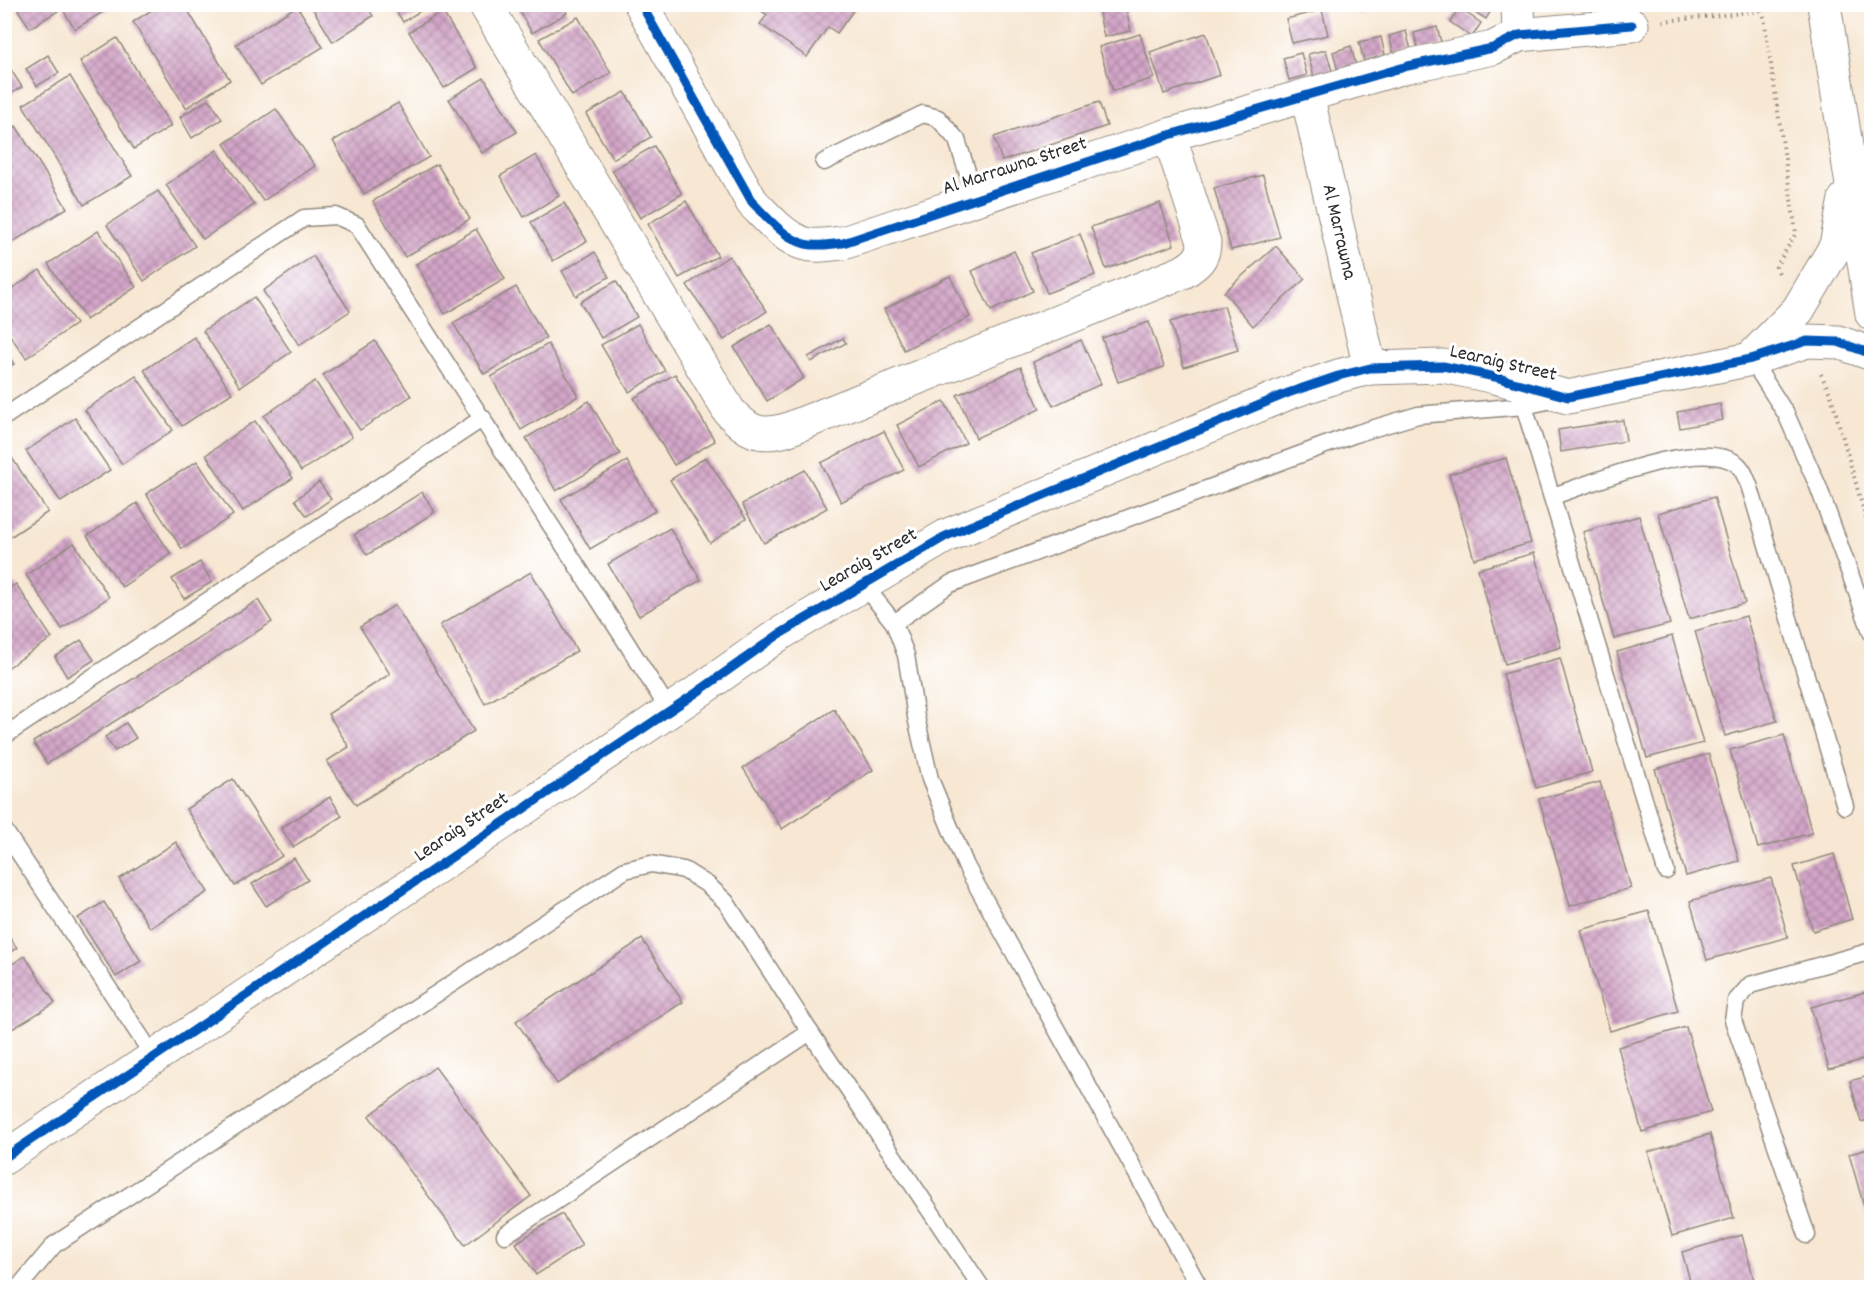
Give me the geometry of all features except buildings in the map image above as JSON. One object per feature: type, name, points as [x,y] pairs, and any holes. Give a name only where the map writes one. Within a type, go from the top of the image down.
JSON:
[{"type":"street","points":[[485,4],[729,411],[741,425],[758,433],[772,434],[786,430],[1183,272],[1197,263],[1204,252],[1204,242],[1169,135]]},
{"type":"street","name":"Al Marrawna Street","points":[[641,4],[752,202],[792,238],[806,244],[843,243],[1169,135],[1408,66],[1493,48],[1518,20]]},
{"type":"street","points":[[1824,4],[1872,314]]},
{"type":"street","points":[[1518,20],[1632,25]]},
{"type":"street","name":"Al Marrawna","points":[[1307,95],[1370,368]]},
{"type":"street","points":[[1751,359],[1798,310],[1836,246],[1850,176]]},
{"type":"street","name":"Learaig Street","points":[[4,1158],[669,711],[778,635],[946,536],[1288,393],[1370,368],[1443,366],[1495,377],[1568,397],[1751,359],[1807,341],[1838,342],[1872,354]]},
{"type":"lane","points":[[824,162],[923,114],[938,118],[957,140],[976,200]]},
{"type":"lane","points":[[4,417],[304,219],[336,216],[357,225],[669,711]]},
{"type":"lane","points":[[1751,359],[1786,414],[1813,476],[1872,634]]},
{"type":"lane","name":"Learaig Street","points":[[894,623],[950,584],[1358,433],[1418,415],[1524,406],[1568,397]]},
{"type":"lane","points":[[1524,406],[1666,871]]},
{"type":"lane","points":[[4,736],[483,418]]},
{"type":"lane","points":[[1553,495],[1653,463],[1694,455],[1730,460],[1739,465],[1750,488],[1845,806]]},
{"type":"lane","points":[[863,584],[894,623],[906,655],[916,717],[930,779],[966,866],[1200,1287]]},
{"type":"lane","points":[[4,830],[154,1057]]},
{"type":"lane","points":[[18,1287],[54,1245],[625,870],[651,864],[684,870],[708,885],[726,902],[810,1032],[982,1287]]},
{"type":"lane","points":[[1807,1235],[1733,1020],[1736,1001],[1750,985],[1872,951]]},
{"type":"lane","points":[[505,1235],[810,1032]]},
{"type":"path","points":[[1632,25],[1763,11]]},
{"type":"cycle path","points":[[641,4],[752,202],[790,237],[805,244],[814,245],[843,243],[1169,135],[1408,66],[1493,48],[1519,35],[1632,25]]},
{"type":"cycle path","points":[[4,1158],[696,693],[778,635],[946,536],[1288,393],[1370,368],[1443,366],[1495,377],[1568,397],[1751,359],[1807,341],[1838,342],[1872,354]]}]
